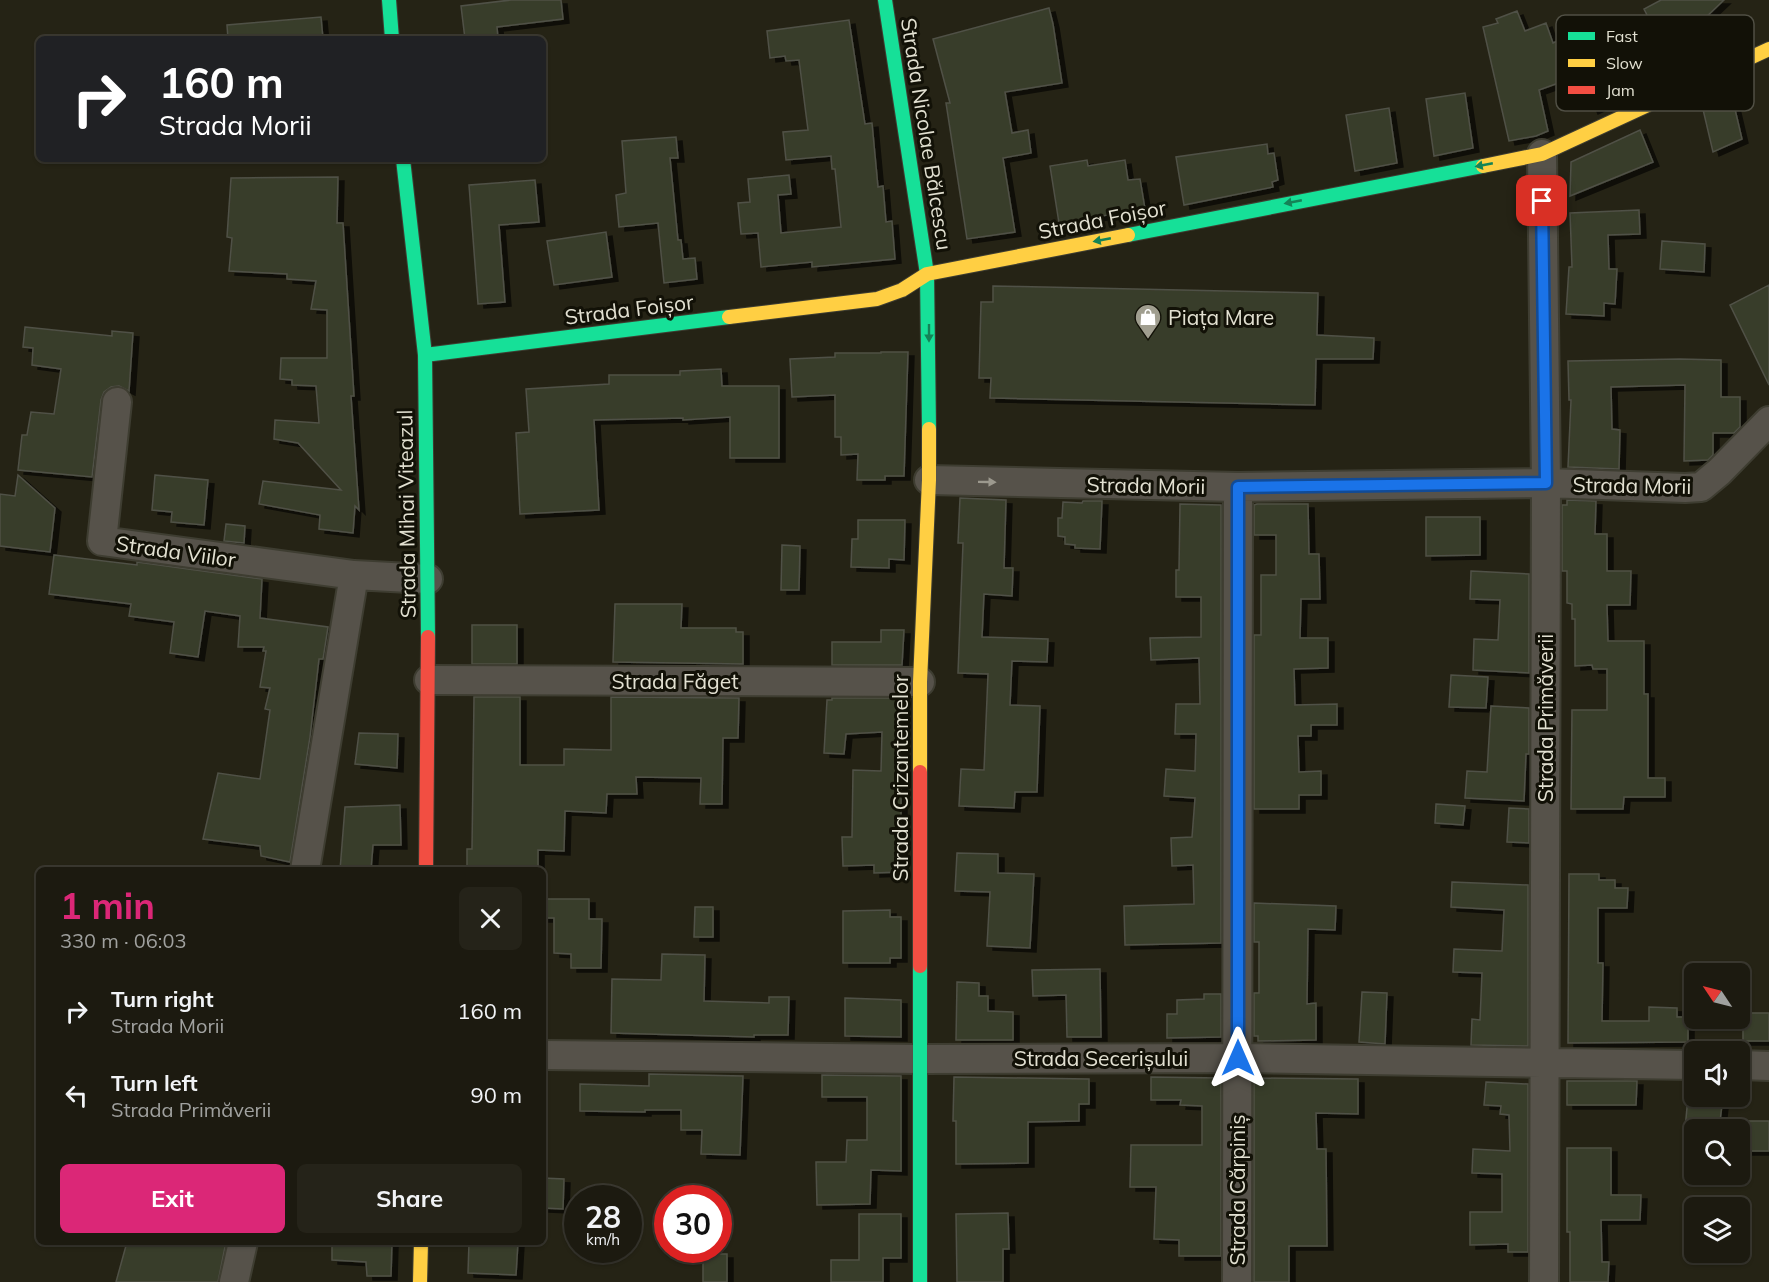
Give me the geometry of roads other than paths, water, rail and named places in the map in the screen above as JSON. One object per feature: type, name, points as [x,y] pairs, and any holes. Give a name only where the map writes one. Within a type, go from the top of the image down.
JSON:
[{"type":"main road","points":[[389,0],[392,36]]},
{"type":"main road","name":"Strada Nicolae Bălcescu","points":[[885,0],[927,274]]},
{"type":"main road","name":"Strada Foișor","points":[[1754,57],[1769,50]]},
{"type":"main road","name":"Strada Foișor","points":[[425,355],[877,299],[902,291],[927,274],[1542,154],[1636,111]]},
{"type":"main road","name":"Strada Mihai Viteazul","points":[[403,162],[425,355],[429,680],[426,867]]},
{"type":"main road","name":"Strada Crizantemelor","points":[[920,1282],[920,682],[929,480],[927,274]]},
{"type":"main road","points":[[420,1282],[421,1245]]},
{"type":"street","name":"Strada Primăverii","points":[[1542,154],[1546,483],[1544,1282]]},
{"type":"street","name":"Strada Viilor","points":[[117,402],[102,541],[354,576],[428,579]]},
{"type":"street","name":"Strada Morii","points":[[929,480],[1238,487],[1546,483],[1701,487],[1769,422]]},
{"type":"street","name":"Strada Cărpiniș","points":[[1237,1282],[1238,487]]},
{"type":"street","points":[[306,867],[354,576]]},
{"type":"street","name":"Strada Făget","points":[[429,680],[920,682]]},
{"type":"street","name":"Strada Secerișului","points":[[546,1055],[920,1059],[1238,1058],[1684,1065]]},
{"type":"street","points":[[1750,1065],[1769,1066]]},
{"type":"street","points":[[234,1282],[242,1245]]},
{"type":"place","name":"Piața Mare","points":[[1148,340]]}]
